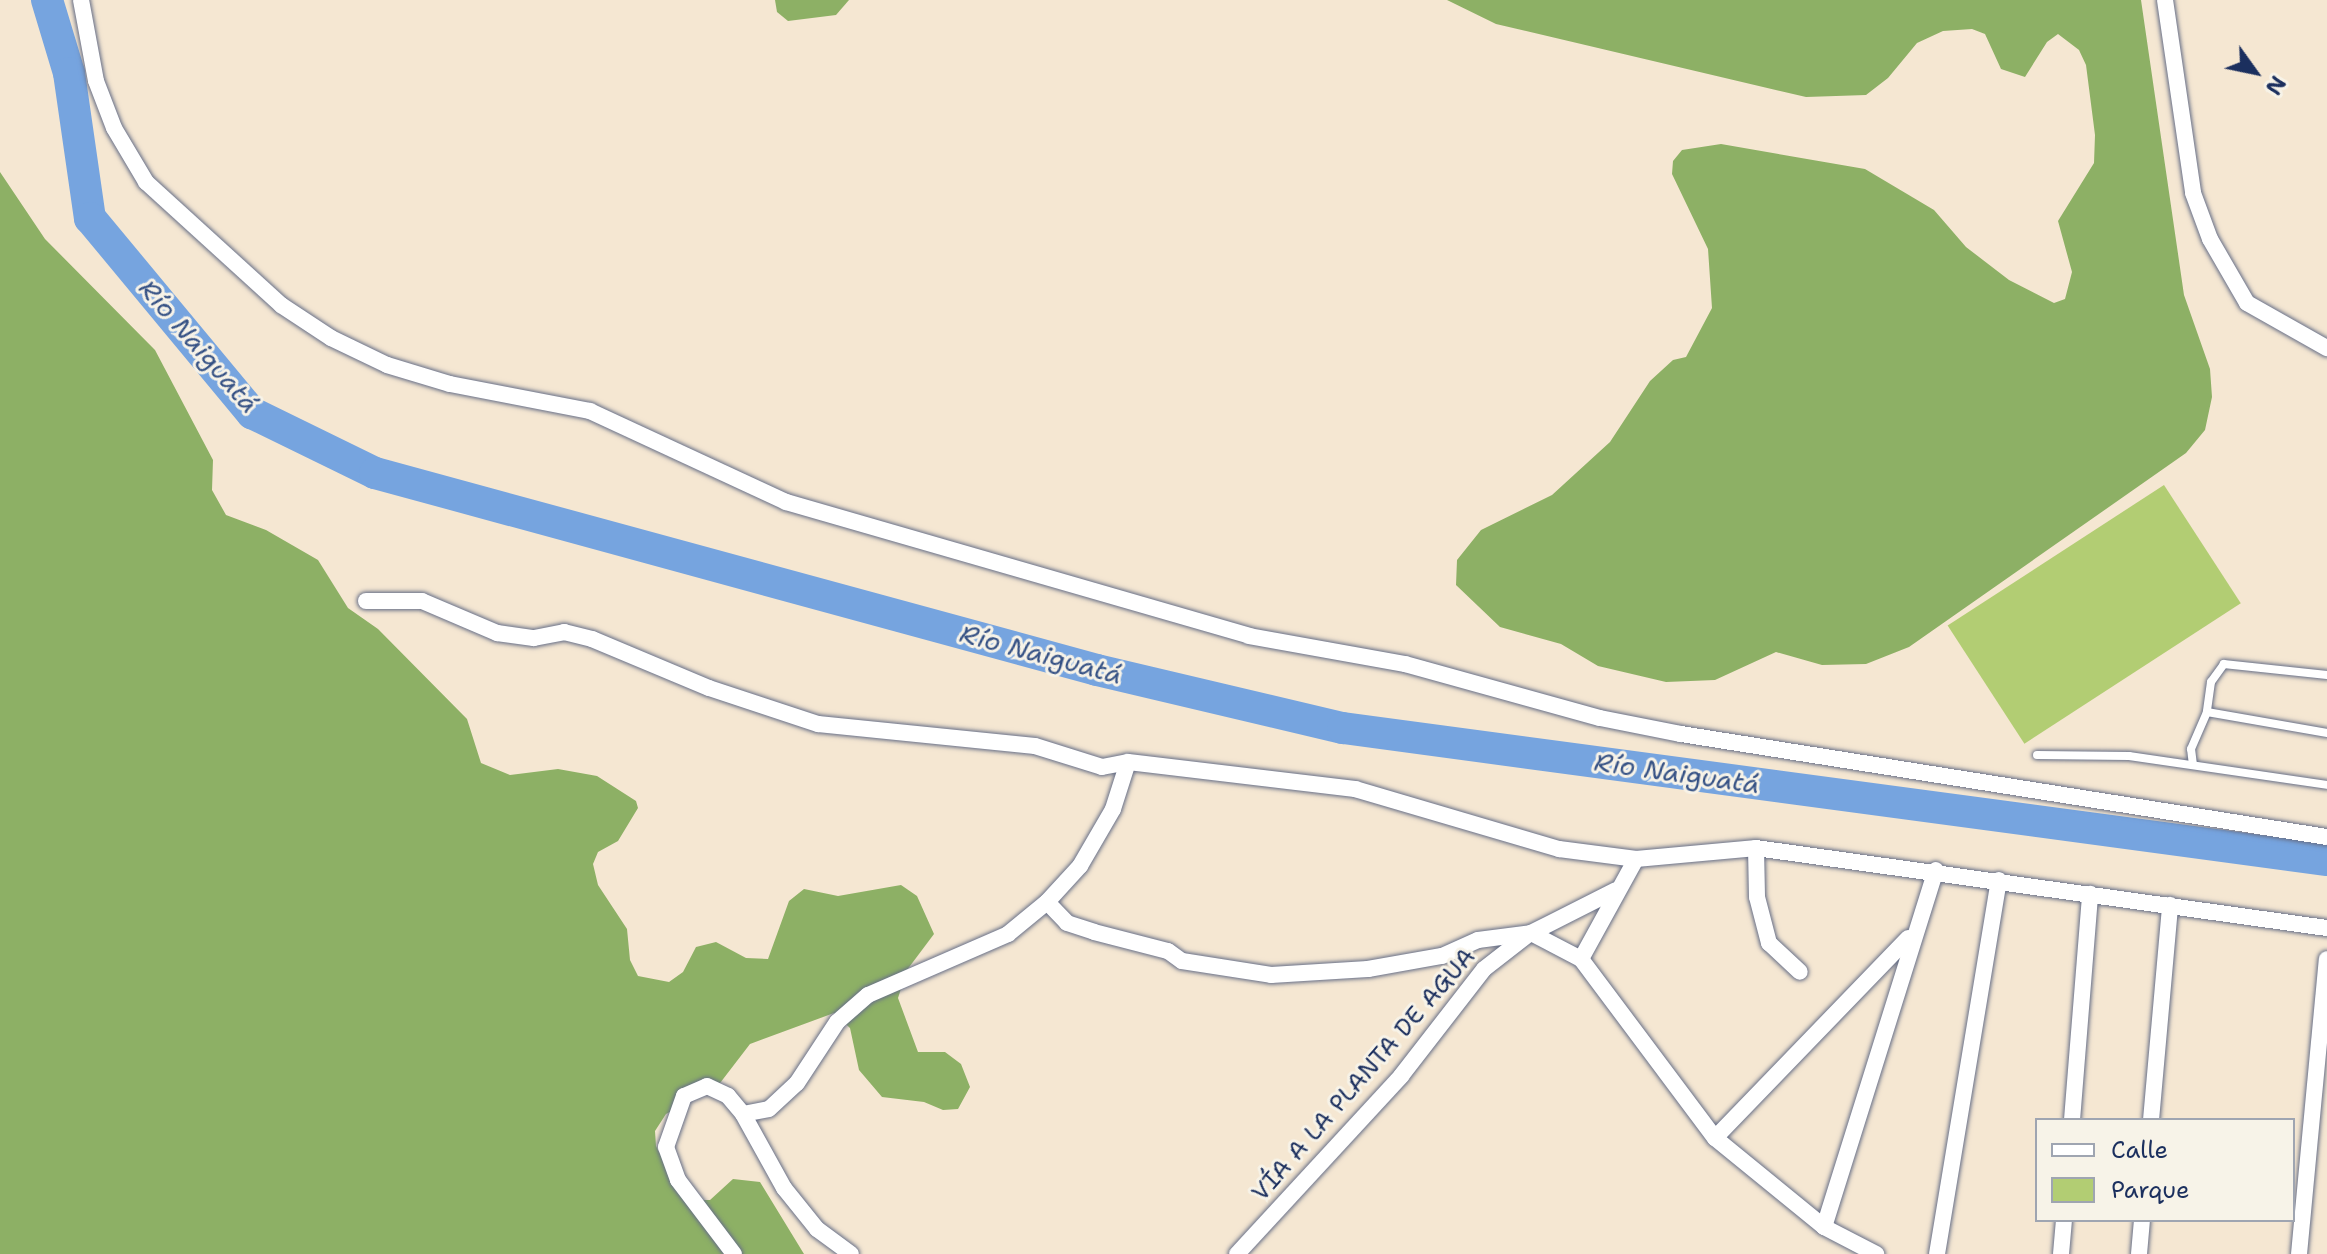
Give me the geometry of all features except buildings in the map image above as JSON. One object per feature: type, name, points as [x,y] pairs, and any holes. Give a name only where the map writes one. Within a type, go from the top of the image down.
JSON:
[{"type":"street","points":[[81,0],[100,93],[146,182],[281,305],[331,338],[387,365],[450,384],[590,411],[786,502],[1249,636],[1405,664],[1600,718],[1681,734],[2327,837]]},
{"type":"street","points":[[2165,0],[2193,193],[2210,239],[2247,303],[2327,348]]},
{"type":"street","points":[[366,601],[422,601],[497,633],[534,638],[564,632],[592,639],[709,688],[818,724],[1023,744],[1102,767],[1128,762],[1355,789],[1559,849],[1636,859],[1756,848],[1936,870],[2327,928]]},
{"type":"street","points":[[743,1114],[769,1109],[797,1083],[837,1022],[868,995],[1008,934],[1047,902],[1080,866],[1113,809],[1128,762]]},
{"type":"street","points":[[1756,848],[1757,897],[1769,943],[1800,972]]},
{"type":"street","points":[[1581,959],[1616,890],[1636,859]]},
{"type":"street","points":[[1824,1227],[1913,932],[1936,870]]},
{"type":"street","points":[[1937,1254],[1999,880]]},
{"type":"street","points":[[1047,902],[1067,923],[1137,941],[1182,961],[1271,975],[1368,969],[1442,956],[1478,940],[1531,933],[1616,890]]},
{"type":"street","points":[[2072,1118],[2090,894]]},
{"type":"street","points":[[2151,1118],[2170,905]]},
{"type":"street","points":[[1715,1138],[1913,932]]},
{"type":"street","points":[[1531,933],[1581,959],[1715,1138],[1824,1227],[1876,1254]]},
{"type":"street","name":"VÍA A LA PLANTA DE AGUA","points":[[1237,1254],[1401,1076],[1484,969],[1531,933]]},
{"type":"street","points":[[2299,1254],[2327,959]]},
{"type":"street","points":[[734,1254],[678,1180],[666,1147],[684,1096],[707,1086],[728,1096],[743,1114],[784,1188],[817,1229],[851,1254]]},
{"type":"street","points":[[2061,1254],[2064,1222]]},
{"type":"street","points":[[2139,1254],[2142,1222]]},
{"type":"lane","points":[[2193,765],[2191,749],[2207,712],[2211,682],[2224,664],[2327,675]]},
{"type":"lane","points":[[2207,712],[2327,733]]},
{"type":"lane","points":[[2037,755],[2129,756],[2327,785]]},
{"type":"green space","points":[[775,0],[849,0],[836,15],[788,21],[777,12]]},
{"type":"green space","points":[[1447,0],[2141,0],[2184,295],[2210,369],[2212,397],[2205,430],[2186,453],[1909,647],[1866,664],[1822,665],[1776,652],[1715,680],[1666,682],[1598,666],[1561,644],[1500,627],[1456,585],[1457,560],[1481,530],[1552,495],[1610,442],[1650,381],[1673,360],[1686,357],[1712,308],[1708,249],[1672,174],[1673,161],[1682,150],[1721,144],[1865,169],[1934,210],[1966,247],[2009,280],[2054,303],[2065,299],[2072,272],[2058,221],[2094,163],[2095,135],[2086,65],[2079,50],[2058,34],[2047,42],[2025,77],[2001,69],[1985,34],[1972,29],[1943,31],[1917,43],[1888,78],[1866,95],[1806,97],[1496,24]]},
{"type":"green space","points":[[0,172],[45,239],[155,350],[213,460],[212,490],[226,515],[266,530],[318,560],[348,608],[378,629],[467,719],[481,763],[510,775],[558,769],[597,776],[636,801],[638,808],[618,841],[598,852],[593,864],[598,885],[627,929],[630,960],[638,976],[669,982],[683,972],[696,947],[716,942],[746,958],[768,959],[789,901],[804,889],[838,896],[901,885],[917,896],[934,934],[907,970],[898,998],[918,1052],[945,1052],[961,1064],[970,1087],[958,1109],[943,1110],[924,1102],[882,1097],[859,1070],[850,1028],[834,1013],[750,1044],[717,1087],[666,1114],[655,1131],[656,1146],[671,1176],[696,1200],[710,1200],[733,1179],[760,1182],[804,1254],[0,1254]]},
{"type":"green space","points":[[2164,485],[2241,603],[2024,744],[1948,626]]},
{"type":"waterway","name":"Río Naiguatá","points":[[47,0],[69,73],[90,218],[252,413],[375,473],[1097,670],[1343,728],[2327,860]]}]
